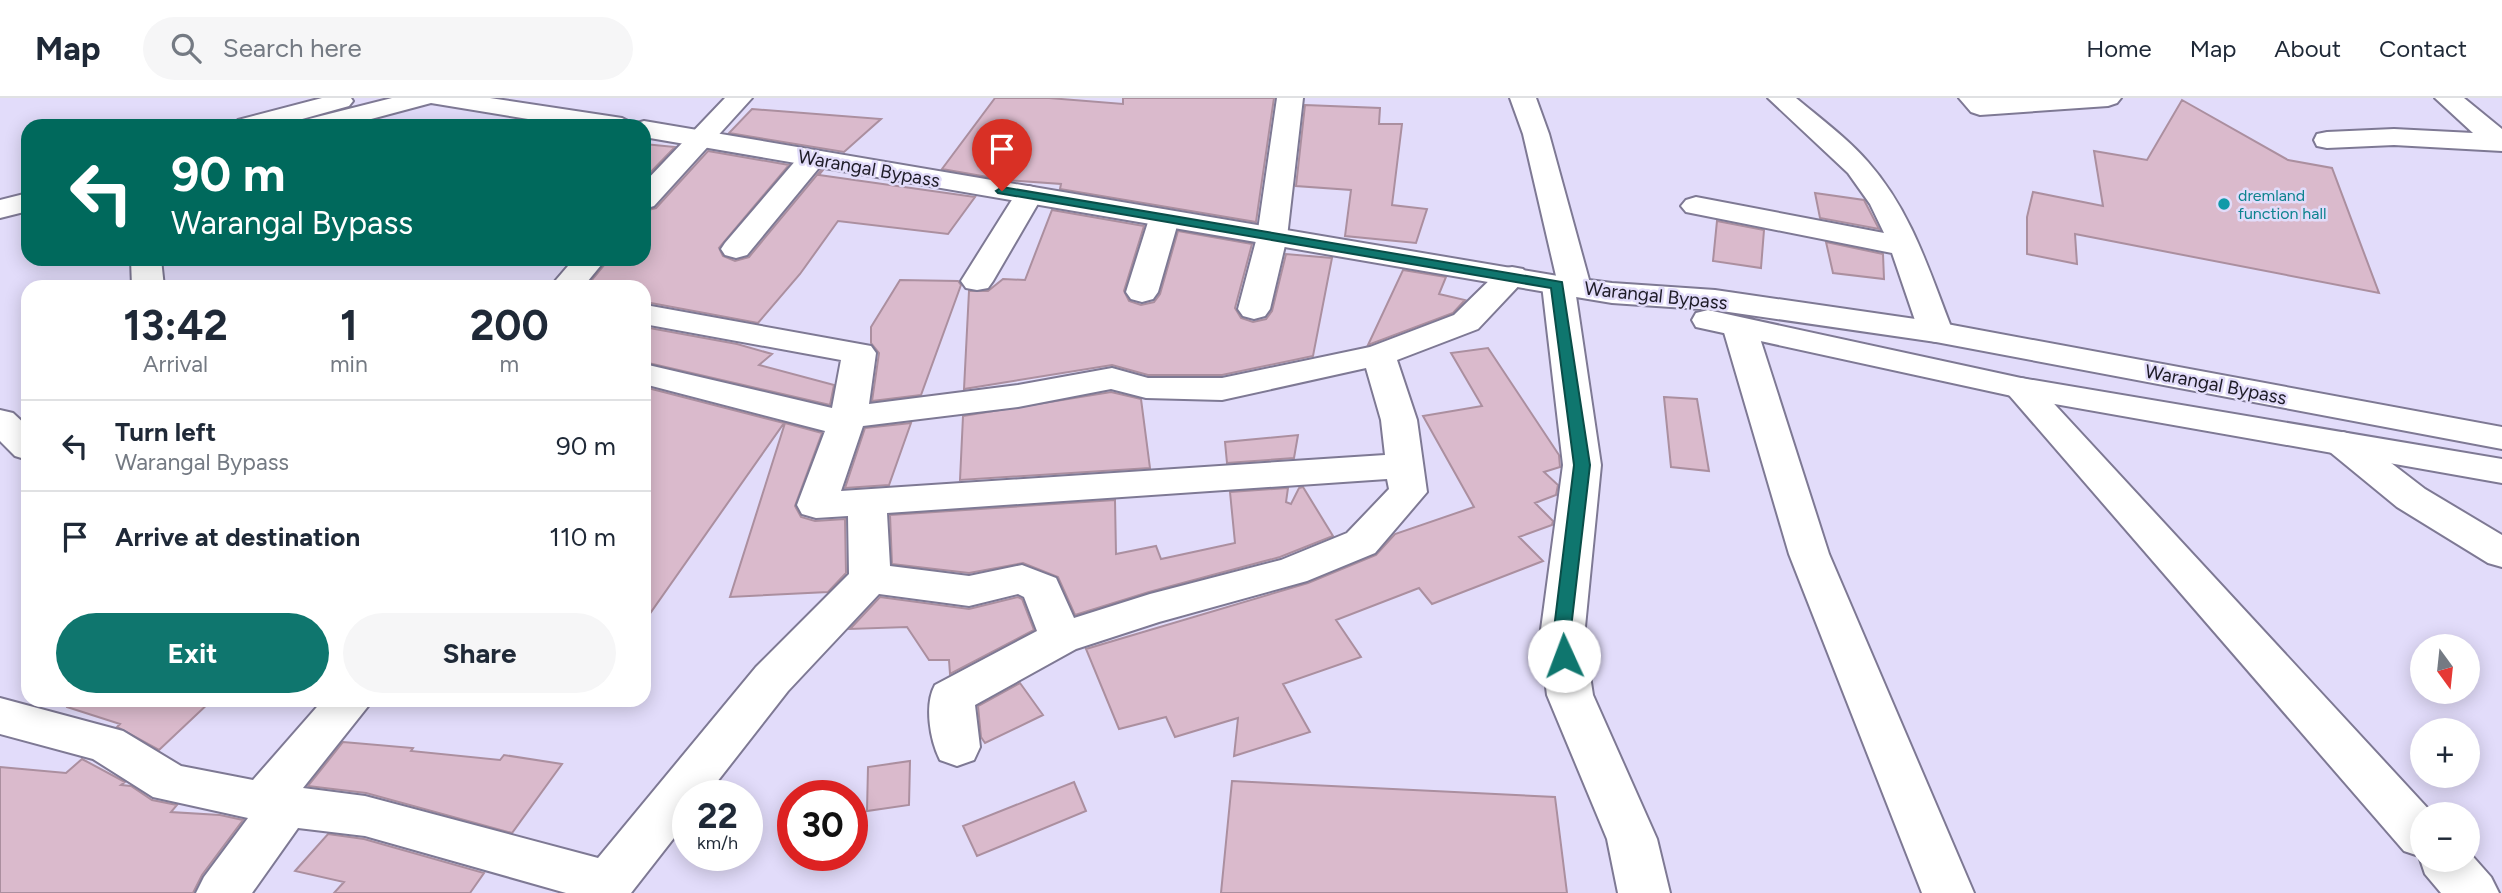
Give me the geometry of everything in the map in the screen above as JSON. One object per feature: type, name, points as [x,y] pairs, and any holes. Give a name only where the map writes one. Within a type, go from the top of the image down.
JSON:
[{"type":"street","points":[[273,119],[350,98]]},
{"type":"street","points":[[341,119],[422,98]]},
{"type":"street","points":[[440,98],[576,119]]},
{"type":"street","points":[[651,192],[740,98]]},
{"type":"street","points":[[1254,309],[1272,237],[1290,98]]},
{"type":"street","points":[[1523,98],[1536,134],[1566,286],[1582,465],[1562,637],[1566,671],[1570,695],[1632,839],[1644,893]]},
{"type":"street","points":[[1781,98],[1858,167],[1882,202],[1907,247],[1915,277],[1937,331]]},
{"type":"street","points":[[1976,103],[2108,98]]},
{"type":"street","points":[[2448,98],[2502,142]]},
{"type":"street","points":[[1976,103],[2013,134]]},
{"type":"street","name":"Warangal Bypass","points":[[651,130],[1566,286],[1612,293],[1714,300],[1937,331],[2502,438]]},
{"type":"street","points":[[2327,140],[2394,137],[2502,142]]},
{"type":"street","points":[[736,249],[813,158]]},
{"type":"street","points":[[0,191],[21,186]]},
{"type":"street","points":[[977,281],[1029,195]]},
{"type":"street","points":[[0,209],[21,204]]},
{"type":"street","points":[[1696,206],[1907,247]]},
{"type":"street","points":[[1142,292],[1164,219]]},
{"type":"street","points":[[572,280],[585,266]]},
{"type":"street","points":[[651,376],[826,420],[1018,396],[1112,378],[1146,388],[1222,389],[1379,355],[1466,322],[1511,276]]},
{"type":"street","points":[[1612,293],[1740,329],[2021,388],[2502,471]]},
{"type":"street","points":[[651,316],[859,353],[849,416],[817,505],[1404,466]]},
{"type":"street","points":[[1740,329],[1810,554],[1948,893]]},
{"type":"street","points":[[957,747],[951,698],[1061,638],[1150,609],[1293,571],[1361,543],[1408,492],[1399,420],[1379,355]]},
{"type":"street","points":[[2021,388],[2410,823]]},
{"type":"street","points":[[0,421],[21,442]]},
{"type":"street","points":[[2343,444],[2412,498],[2502,553]]},
{"type":"street","points":[[21,704],[0,716],[107,744],[170,783],[275,804],[366,816],[605,888],[772,679],[870,578],[867,502]]},
{"type":"street","points":[[870,578],[970,591],[1022,579],[1041,587],[1061,638]]},
{"type":"street","points":[[222,893],[275,804],[345,707]]},
{"type":"street","points":[[2454,872],[2473,893]]},
{"type":"building","points":[[995,98],[1049,98],[1123,104],[1123,98],[1274,98],[1256,222],[1060,189],[1061,184],[1005,180],[942,169]]},
{"type":"building","name":"dremland function hall","points":[[2182,100],[2288,160],[2332,168],[2379,293],[2075,234],[2077,264],[2027,254],[2027,217],[2033,192],[2103,206],[2094,151],[2147,160]]},
{"type":"building","points":[[1305,105],[1380,108],[1379,124],[1402,124],[1392,205],[1427,209],[1416,243],[1345,236],[1351,190],[1296,186]]},
{"type":"building","points":[[752,109],[881,119],[844,152],[729,133]]},
{"type":"building","points":[[651,145],[675,147],[651,172]]},
{"type":"building","points":[[708,151],[789,165],[719,248],[723,256],[735,261],[749,257],[821,170],[819,175],[975,197],[948,234],[838,221],[800,274],[758,323],[651,303],[651,280],[592,280],[603,266],[651,266],[651,209],[656,208]]},
{"type":"building","points":[[1815,193],[1864,200],[1879,229],[1820,218]]},
{"type":"building","points":[[1052,210],[1144,226],[1124,291],[1129,301],[1141,305],[1154,302],[1160,294],[1178,231],[1252,244],[1235,308],[1241,318],[1253,322],[1266,319],[1272,311],[1286,254],[1332,258],[1313,356],[1222,375],[1148,375],[1112,365],[964,389],[969,291],[988,291],[1003,279],[1025,280]]},
{"type":"building","points":[[1717,221],[1764,230],[1761,268],[1713,261]]},
{"type":"building","points":[[1826,242],[1883,254],[1884,279],[1833,273]]},
{"type":"building","points":[[1403,270],[1446,277],[1439,294],[1465,300],[1453,313],[1368,345]]},
{"type":"building","points":[[900,280],[958,281],[961,285],[921,395],[872,401],[879,353],[871,343],[871,327]]},
{"type":"building","points":[[651,328],[737,344],[772,354],[759,365],[834,385],[830,405],[651,364]]},
{"type":"building","points":[[1488,348],[1559,455],[1560,467],[1544,472],[1558,485],[1556,495],[1535,503],[1553,521],[1552,525],[1519,537],[1543,561],[1432,604],[1419,588],[1336,620],[1361,657],[1283,684],[1310,732],[1234,756],[1238,718],[1175,737],[1166,717],[1119,729],[1086,649],[1308,583],[1376,555],[1395,534],[1474,507],[1423,416],[1482,406],[1451,353]]},
{"type":"building","points":[[651,389],[784,423],[651,612]]},
{"type":"building","points":[[1111,392],[1141,399],[1150,468],[960,480],[963,416]]},
{"type":"building","points":[[1664,397],[1697,399],[1709,471],[1671,467]]},
{"type":"building","points":[[785,423],[822,433],[795,506],[801,517],[815,521],[845,519],[846,573],[828,592],[730,597]]},
{"type":"building","points":[[911,423],[889,485],[845,488],[865,428]]},
{"type":"building","points":[[1298,435],[1294,458],[1227,463],[1225,442]]},
{"type":"building","points":[[1303,487],[1333,536],[1280,557],[1075,615],[1058,577],[1023,563],[969,573],[892,564],[890,515],[1115,500],[1116,554],[1156,546],[1161,559],[1235,543],[1230,492],[1288,488],[1286,502],[1291,504],[1299,488]]},
{"type":"building","points":[[880,597],[969,609],[1018,597],[1022,599],[1034,630],[950,674],[949,660],[929,660],[907,627],[850,629]]},
{"type":"building","points":[[1020,683],[1043,715],[985,743],[981,737],[978,706]]},
{"type":"building","points":[[67,707],[205,707],[159,750],[117,727],[120,724]]},
{"type":"building","points":[[343,742],[500,760],[504,755],[562,764],[512,833],[366,793],[308,786]]},
{"type":"building","points":[[82,759],[125,782],[121,785],[131,786],[152,800],[177,805],[171,812],[220,815],[243,820],[202,875],[193,893],[0,893],[0,767],[66,773]]},
{"type":"building","points":[[910,761],[909,805],[868,811],[868,767]]},
{"type":"building","points":[[1232,781],[1555,797],[1567,893],[1221,893]]},
{"type":"building","points":[[1074,782],[1086,811],[977,856],[963,826]]},
{"type":"building","points":[[328,834],[364,839],[484,873],[470,893],[334,893],[344,882],[295,871]]},
{"type":"place","name":"dremland function hall","points":[[2224,204]]},
{"type":"route","points":[[1002,191],[1558,285],[1582,465],[1562,637],[1564,656]]}]
